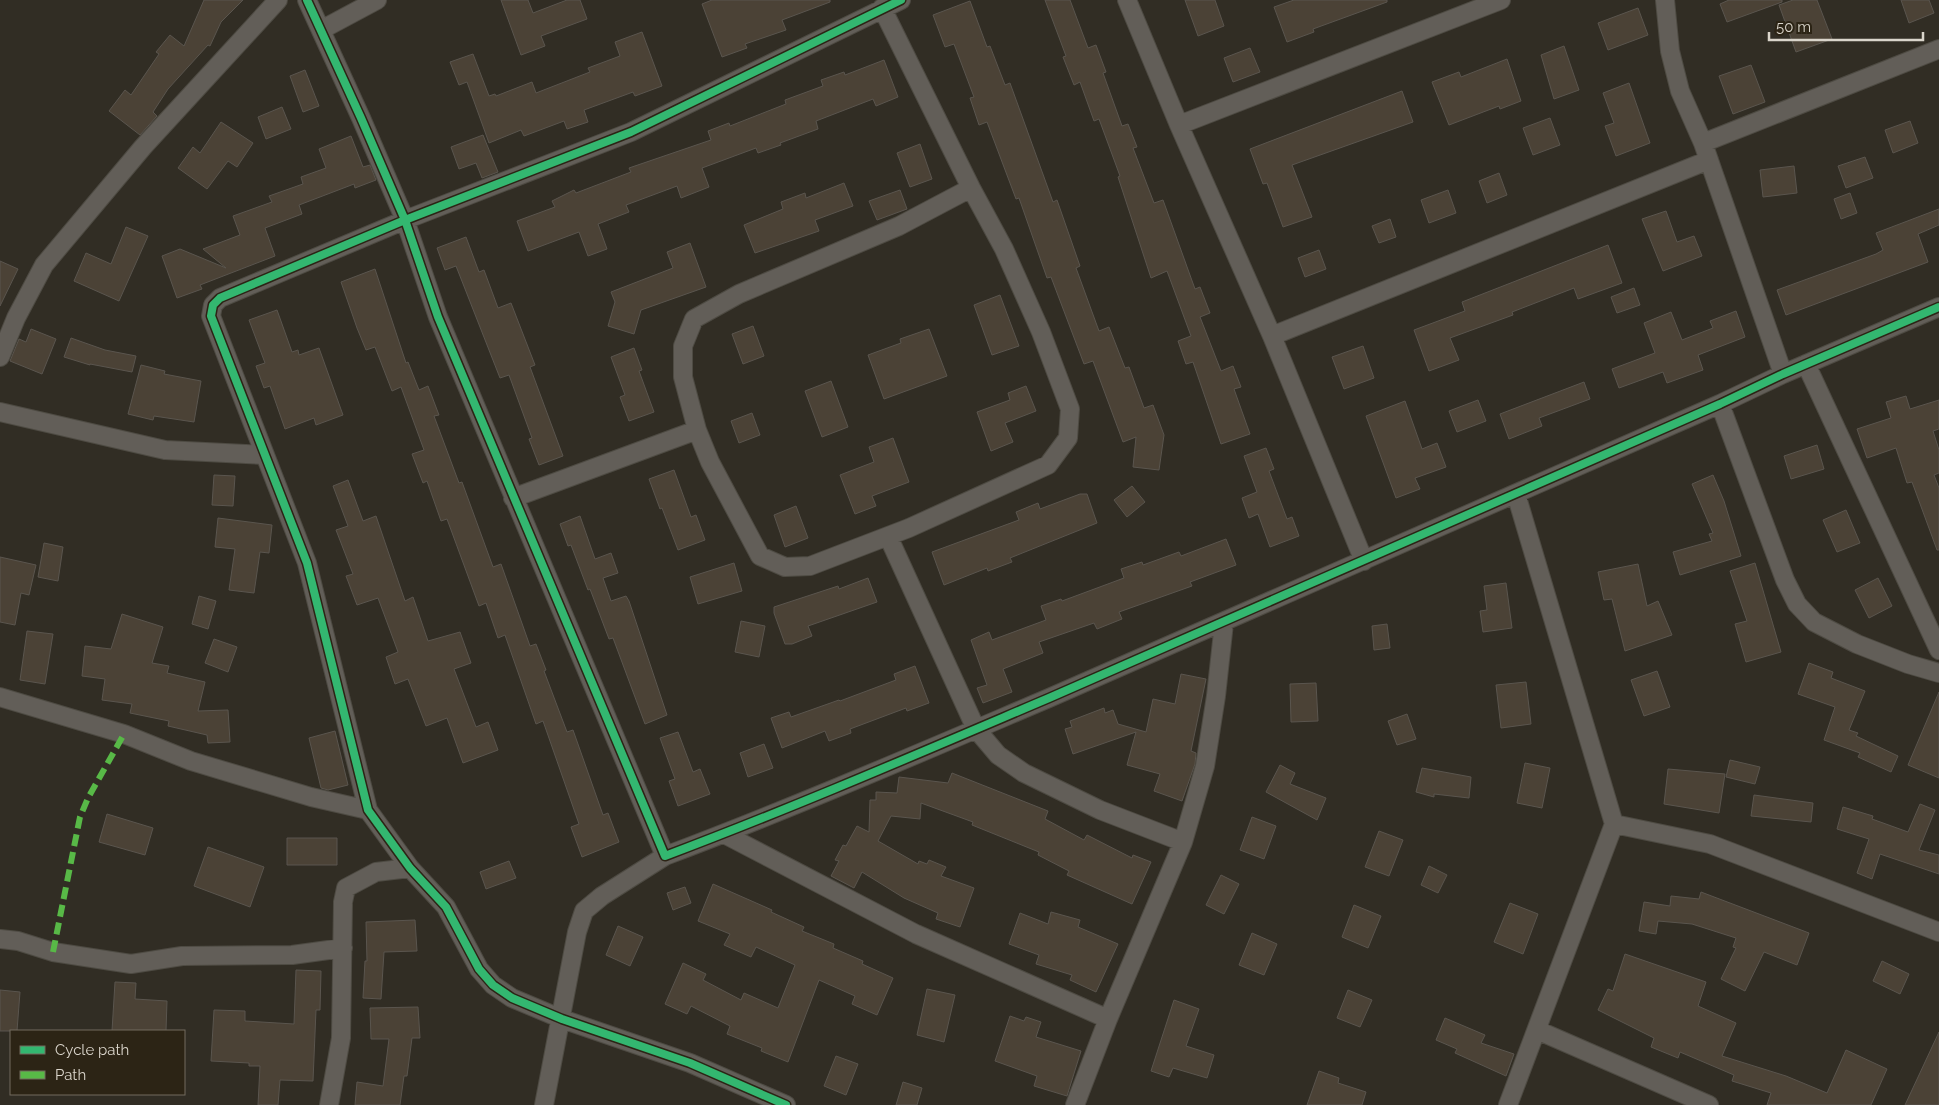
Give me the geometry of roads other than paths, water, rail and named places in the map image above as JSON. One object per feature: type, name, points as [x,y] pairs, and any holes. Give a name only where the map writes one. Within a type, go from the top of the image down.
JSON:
[{"type":"street","points":[[0,357],[16,318],[44,265],[143,147],[278,0]]},
{"type":"street","points":[[307,0],[362,118],[405,220],[438,317],[665,856]]},
{"type":"street","points":[[320,30],[377,0]]},
{"type":"street","points":[[786,1105],[690,1062],[562,1019],[512,998],[493,985],[478,969],[446,907],[410,868],[368,810],[307,563],[286,504],[264,455],[217,332],[212,316],[213,305],[220,298],[405,220],[631,132],[901,0]]},
{"type":"street","points":[[1127,0],[1179,125],[1272,336],[1364,561]]},
{"type":"street","points":[[1179,125],[1501,0]]},
{"type":"street","points":[[1665,0],[1670,51],[1680,91],[1703,143],[1783,374]]},
{"type":"street","points":[[882,8],[971,188],[1004,250],[1041,332],[1070,409],[1068,438],[1048,465],[888,536],[810,566],[785,567],[760,556],[710,462],[697,430],[683,377],[683,346],[694,319],[740,294],[899,226],[971,188]]},
{"type":"street","points":[[1703,143],[1939,49]]},
{"type":"street","points":[[1272,336],[1709,160]]},
{"type":"street","points":[[544,1105],[562,1019],[577,932],[584,911],[602,896],[665,856],[724,834],[976,729],[1224,623],[1720,404],[1783,374],[1939,307]]},
{"type":"street","points":[[1806,364],[1939,650]]},
{"type":"street","points":[[1720,404],[1785,580],[1797,604],[1814,622],[1857,644],[1908,664],[1939,673]]},
{"type":"street","points":[[0,412],[165,450],[264,455]]},
{"type":"street","points":[[513,498],[697,430]]},
{"type":"street","points":[[1508,1105],[1614,824],[1516,494]]},
{"type":"street","points":[[888,536],[976,729],[998,755],[1024,773],[1100,810],[1183,842]]},
{"type":"street","points":[[1075,1105],[1108,1019],[1183,842],[1205,766],[1216,696],[1224,623]]},
{"type":"street","points":[[0,697],[124,734],[200,763],[311,797],[368,810]]},
{"type":"street","points":[[1614,824],[1710,844],[1939,932]]},
{"type":"street","points":[[724,834],[916,934],[1108,1019]]},
{"type":"street","points":[[329,1105],[341,1038],[343,902],[346,888],[376,872],[410,868]]},
{"type":"street","points":[[0,940],[18,941],[53,952],[131,964],[182,956],[292,955],[343,948]]},
{"type":"street","points":[[1537,1030],[1675,1088],[1709,1105]]}]
